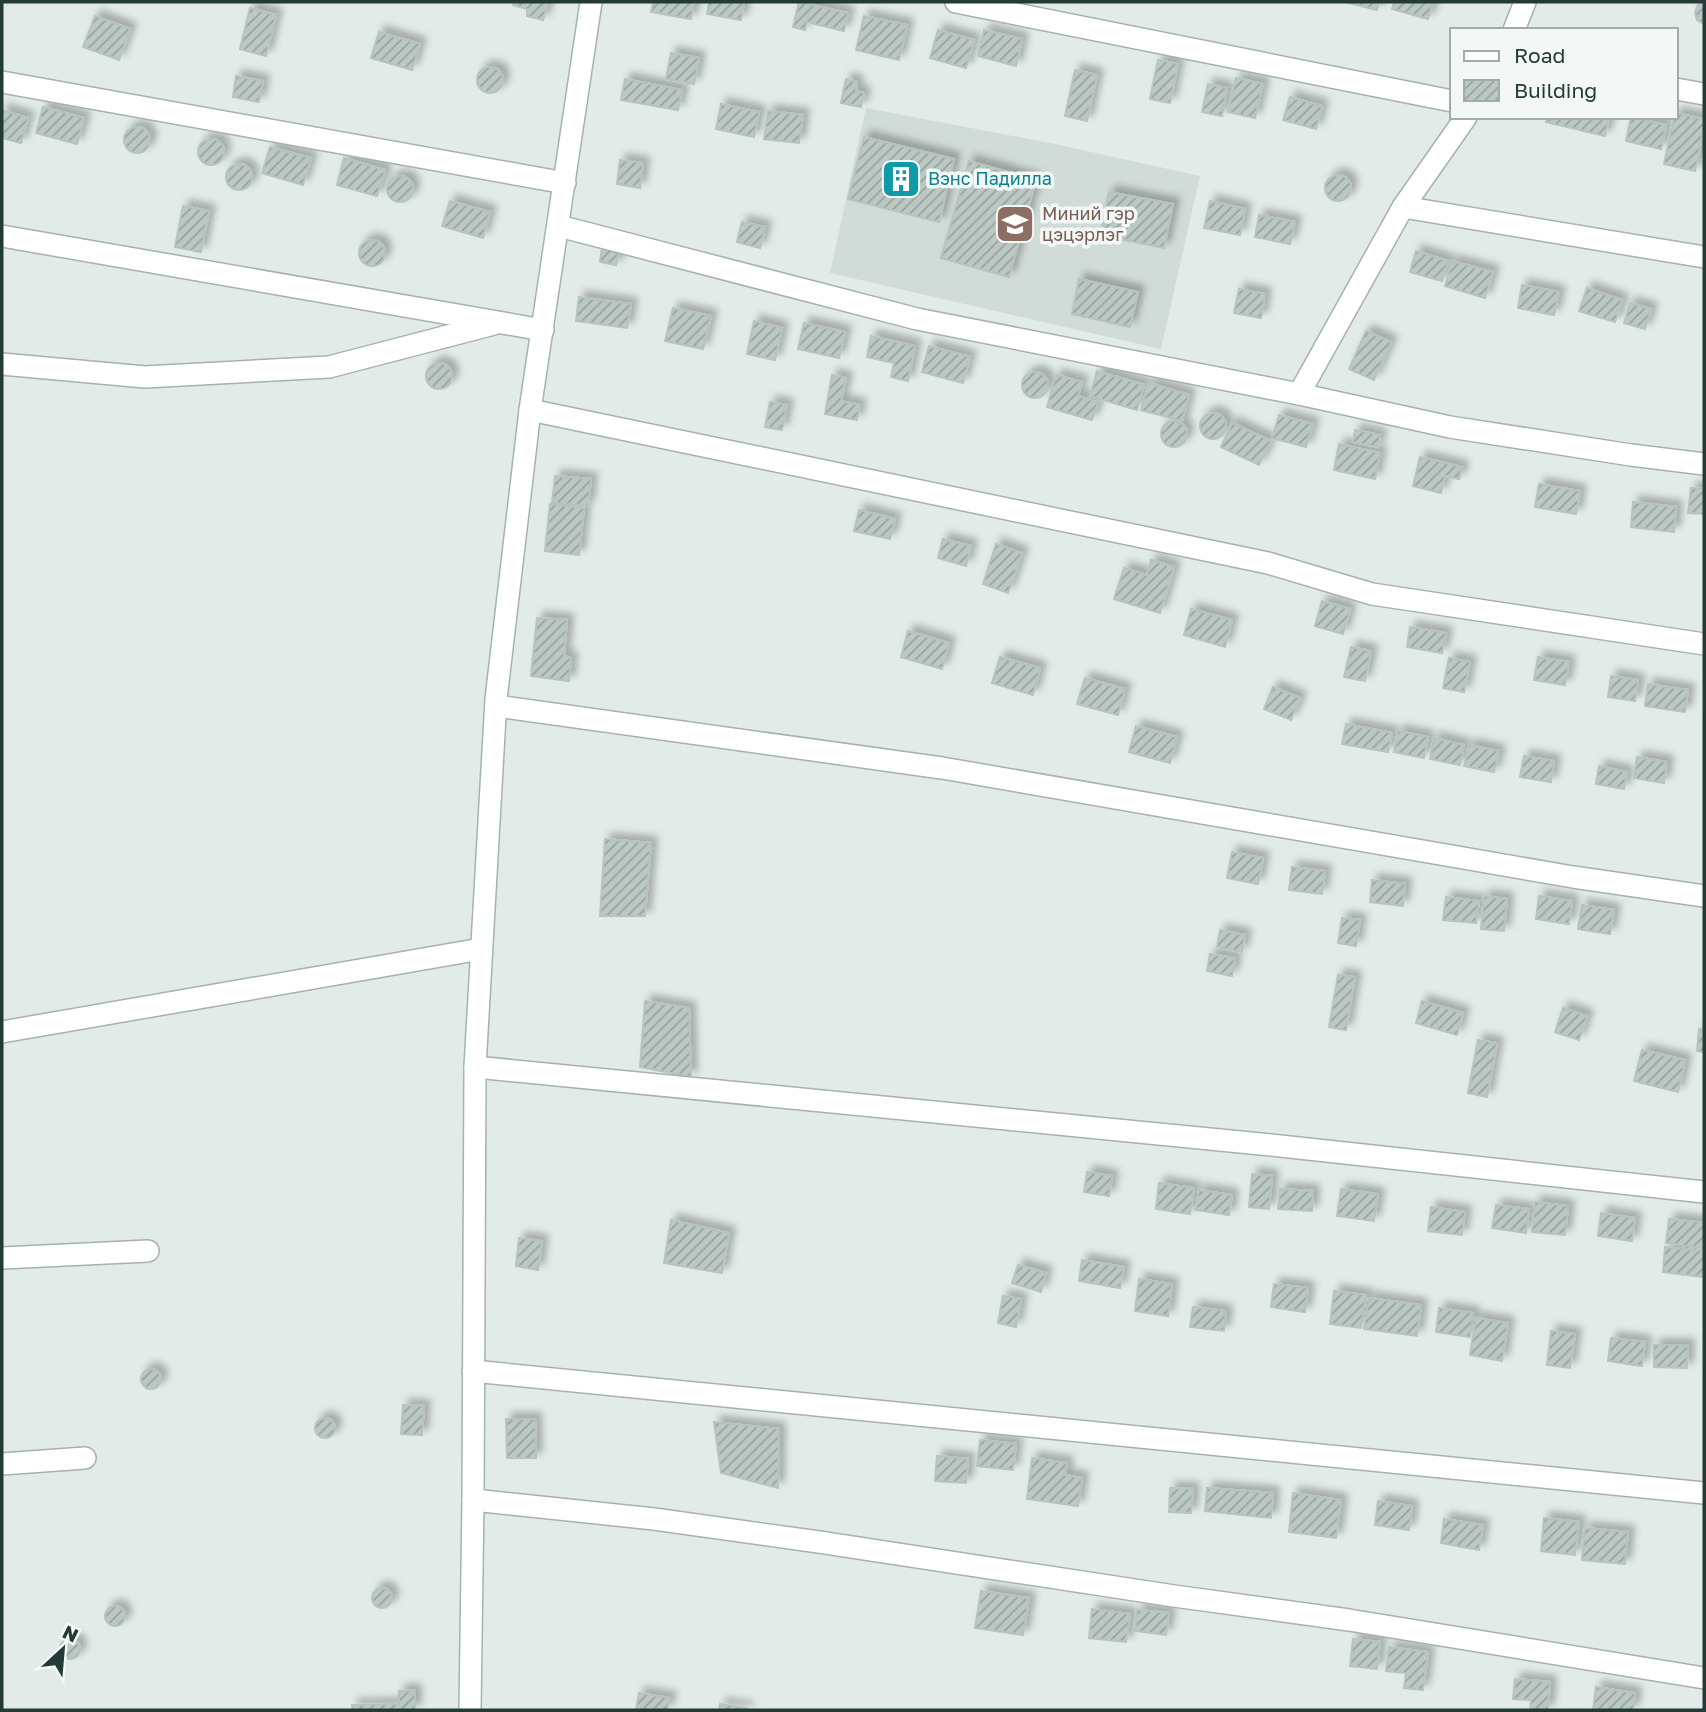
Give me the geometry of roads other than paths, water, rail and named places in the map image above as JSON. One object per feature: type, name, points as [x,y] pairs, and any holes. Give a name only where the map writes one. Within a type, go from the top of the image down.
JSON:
[{"type":"street","points":[[470,1710],[475,1067],[496,706],[530,410],[591,2]]},
{"type":"street","points":[[956,2],[1450,101]]},
{"type":"street","points":[[1515,28],[1525,2]]},
{"type":"street","points":[[2,82],[565,183]]},
{"type":"street","points":[[1678,89],[1704,94]]},
{"type":"street","points":[[1299,394],[1403,207],[1465,119]]},
{"type":"street","points":[[1403,207],[1704,257]]},
{"type":"street","points":[[559,226],[917,319],[1450,426],[1704,464]]},
{"type":"street","points":[[2,236],[543,330]]},
{"type":"street","points":[[2,365],[145,377],[328,367],[500,323]]},
{"type":"street","points":[[530,410],[1268,563],[1372,594],[1704,644]]},
{"type":"street","points":[[496,706],[942,768],[1559,874],[1704,896]]},
{"type":"street","points":[[2,1032],[481,949]]},
{"type":"street","points":[[475,1067],[1271,1144],[1704,1192]]},
{"type":"street","points":[[2,1258],[148,1251]]},
{"type":"street","points":[[473,1371],[1704,1493]]},
{"type":"street","points":[[2,1464],[85,1458]]},
{"type":"street","points":[[473,1500],[654,1519],[819,1542],[1349,1620],[1704,1678]]},
{"type":"place","name":"Вэнс Падилла","points":[[901,179]]},
{"type":"place","name":"Миний гэр цэцэрлэг","points":[[1015,224]]}]
